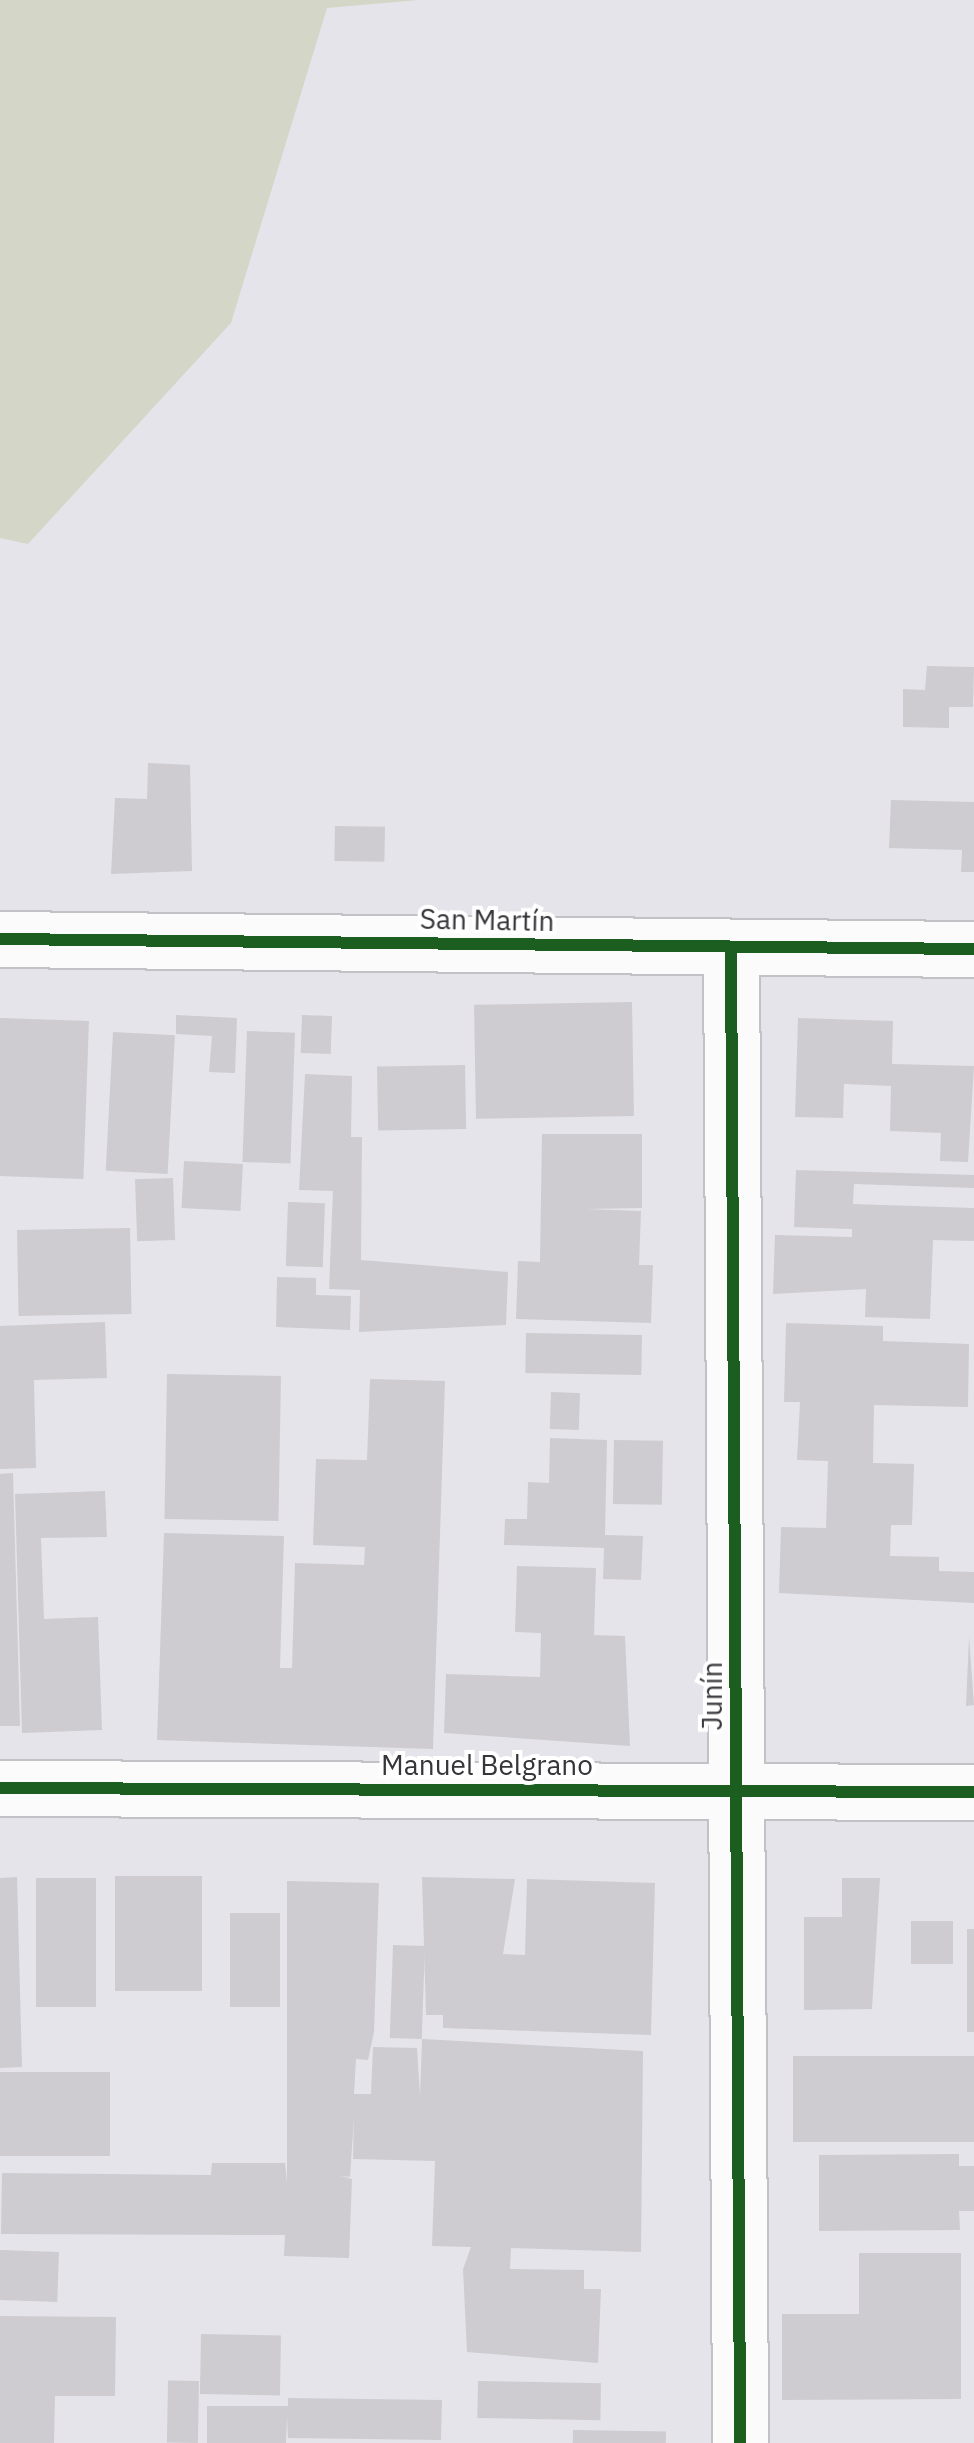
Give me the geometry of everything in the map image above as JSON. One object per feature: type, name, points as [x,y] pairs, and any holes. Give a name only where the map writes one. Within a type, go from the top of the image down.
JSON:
[{"type":"street","name":"San Martín","points":[[0,939],[974,949]]},
{"type":"street","name":"Junín","points":[[731,949],[740,2443]]},
{"type":"street","name":"Manuel Belgrano","points":[[0,1788],[974,1792]]},
{"type":"shaded area","points":[[0,0],[419,0],[327,8],[231,323],[28,544],[0,538]]},
{"type":"building","points":[[927,666],[974,667],[973,707],[949,707],[949,728],[903,727],[903,689],[925,690]]},
{"type":"building","points":[[148,763],[190,765],[192,871],[111,874],[115,798],[147,799]]},
{"type":"building","points":[[891,800],[974,802],[974,872],[961,872],[962,850],[889,848]]},
{"type":"building","points":[[335,826],[385,827],[384,862],[334,861]]},
{"type":"building","points":[[632,1002],[634,1116],[476,1119],[474,1005]]},
{"type":"building","points":[[176,1015],[237,1018],[235,1073],[209,1072],[212,1036],[176,1034]]},
{"type":"building","points":[[302,1015],[332,1016],[331,1054],[301,1053]]},
{"type":"building","points":[[0,1018],[89,1021],[83,1179],[0,1176]]},
{"type":"building","points":[[798,1018],[893,1021],[892,1064],[974,1066],[968,1162],[940,1161],[941,1133],[890,1131],[891,1086],[844,1084],[843,1118],[795,1117]]},
{"type":"building","points":[[247,1031],[295,1033],[290,1164],[242,1162]]},
{"type":"building","points":[[113,1032],[175,1035],[168,1174],[106,1171]]},
{"type":"building","points":[[465,1065],[466,1129],[378,1131],[377,1067]]},
{"type":"building","points":[[305,1074],[352,1076],[351,1137],[362,1137],[361,1260],[508,1272],[506,1325],[359,1332],[360,1290],[329,1289],[333,1191],[299,1190]]},
{"type":"building","points":[[542,1134],[642,1134],[642,1208],[586,1209],[641,1211],[639,1265],[653,1265],[651,1323],[516,1319],[518,1261],[540,1262]]},
{"type":"building","points":[[184,1161],[243,1164],[240,1211],[182,1208]]},
{"type":"building","points":[[796,1170],[974,1175],[974,1188],[854,1184],[853,1204],[974,1208],[974,1241],[933,1240],[930,1319],[865,1317],[866,1289],[773,1294],[775,1235],[852,1237],[852,1229],[794,1227]]},
{"type":"building","points":[[173,1178],[175,1240],[137,1241],[135,1179]]},
{"type":"building","points":[[288,1202],[325,1203],[323,1267],[286,1266]]},
{"type":"building","points":[[130,1228],[132,1314],[19,1316],[17,1230]]},
{"type":"building","points":[[277,1277],[316,1278],[316,1295],[351,1296],[350,1330],[276,1327]]},
{"type":"building","points":[[105,1322],[107,1378],[34,1380],[36,1468],[0,1469],[0,1326]]},
{"type":"building","points":[[786,1323],[883,1326],[883,1341],[969,1344],[968,1407],[874,1405],[873,1463],[914,1464],[912,1525],[891,1525],[890,1556],[939,1557],[939,1571],[974,1572],[974,1603],[779,1593],[781,1527],[826,1528],[828,1461],[797,1460],[800,1402],[784,1402]]},
{"type":"building","points":[[526,1333],[642,1335],[641,1375],[525,1373]]},
{"type":"building","points":[[167,1374],[281,1376],[278,1521],[164,1519]]},
{"type":"building","points":[[370,1379],[445,1381],[433,1749],[157,1740],[164,1533],[284,1536],[280,1668],[292,1668],[295,1563],[364,1565],[365,1547],[313,1545],[316,1459],[367,1460]]},
{"type":"building","points":[[551,1392],[580,1393],[579,1430],[550,1429]]},
{"type":"building","points":[[550,1438],[607,1440],[605,1535],[643,1536],[641,1580],[603,1579],[604,1548],[504,1545],[505,1519],[527,1519],[528,1482],[549,1483]]},
{"type":"building","points":[[614,1440],[663,1441],[662,1505],[613,1504]]},
{"type":"building","points":[[13,1473],[20,1726],[0,1726],[0,1474]]},
{"type":"building","points":[[105,1491],[107,1537],[41,1538],[44,1619],[98,1617],[102,1730],[22,1733],[15,1494]]},
{"type":"building","points":[[517,1566],[596,1568],[594,1635],[625,1636],[630,1746],[444,1733],[446,1674],[540,1677],[541,1633],[515,1632]]},
{"type":"building","points":[[969,1637],[974,1705],[966,1706]]},
{"type":"building","points":[[115,1876],[202,1876],[202,1991],[115,1991]]},
{"type":"building","points":[[17,1877],[22,2067],[0,2068],[0,1878]]},
{"type":"building","points":[[422,1877],[515,1879],[503,1954],[525,1955],[527,1879],[655,1883],[651,2035],[443,2028],[443,2015],[426,2015]]},
{"type":"building","points":[[36,1878],[96,1878],[96,2007],[36,2007]]},
{"type":"building","points":[[842,1878],[880,1878],[872,2009],[804,2010],[804,1917],[842,1917]]},
{"type":"building","points":[[287,1881],[379,1883],[374,2032],[368,2060],[356,2059],[354,2094],[371,2094],[373,2047],[417,2048],[420,2096],[422,2039],[643,2051],[641,2252],[511,2248],[510,2269],[584,2270],[584,2289],[601,2289],[598,2363],[467,2352],[463,2269],[471,2247],[432,2246],[435,2161],[353,2159],[354,2118],[350,2177],[341,2176],[352,2179],[349,2258],[284,2256],[285,2235],[1,2234],[2,2173],[211,2175],[212,2163],[285,2163],[287,2183]]},
{"type":"building","points":[[230,1913],[280,1913],[280,2007],[230,2007]]},
{"type":"building","points":[[911,1921],[953,1921],[953,1964],[911,1964]]},
{"type":"building","points":[[967,1929],[974,1929],[974,2032],[967,2032]]},
{"type":"building","points":[[393,1945],[425,1946],[422,2039],[390,2038]]},
{"type":"building","points":[[793,2056],[974,2056],[974,2142],[793,2142]]},
{"type":"building","points":[[0,2072],[110,2072],[110,2156],[0,2156]]},
{"type":"building","points":[[959,2154],[959,2166],[974,2166],[974,2211],[959,2211],[960,2230],[819,2231],[819,2155]]},
{"type":"building","points":[[0,2250],[59,2252],[57,2302],[0,2300]]},
{"type":"building","points":[[859,2253],[961,2253],[961,2399],[782,2400],[782,2314],[859,2314]]},
{"type":"building","points":[[0,2316],[116,2317],[115,2396],[55,2396],[54,2443],[0,2443]]},
{"type":"building","points":[[201,2334],[281,2335],[280,2395],[200,2394]]},
{"type":"building","points":[[168,2380],[199,2381],[198,2443],[167,2442]]},
{"type":"building","points":[[478,2381],[601,2383],[600,2420],[477,2418]]},
{"type":"building","points":[[288,2398],[442,2400],[441,2440],[288,2438],[287,2417],[286,2443],[207,2443],[207,2406],[288,2406]]},
{"type":"building","points":[[573,2430],[666,2432],[666,2443],[573,2443]]},
{"type":"cycle path","points":[[0,939],[974,949]]},
{"type":"cycle path","points":[[731,949],[740,2443]]},
{"type":"cycle path","points":[[0,1788],[974,1792]]}]
